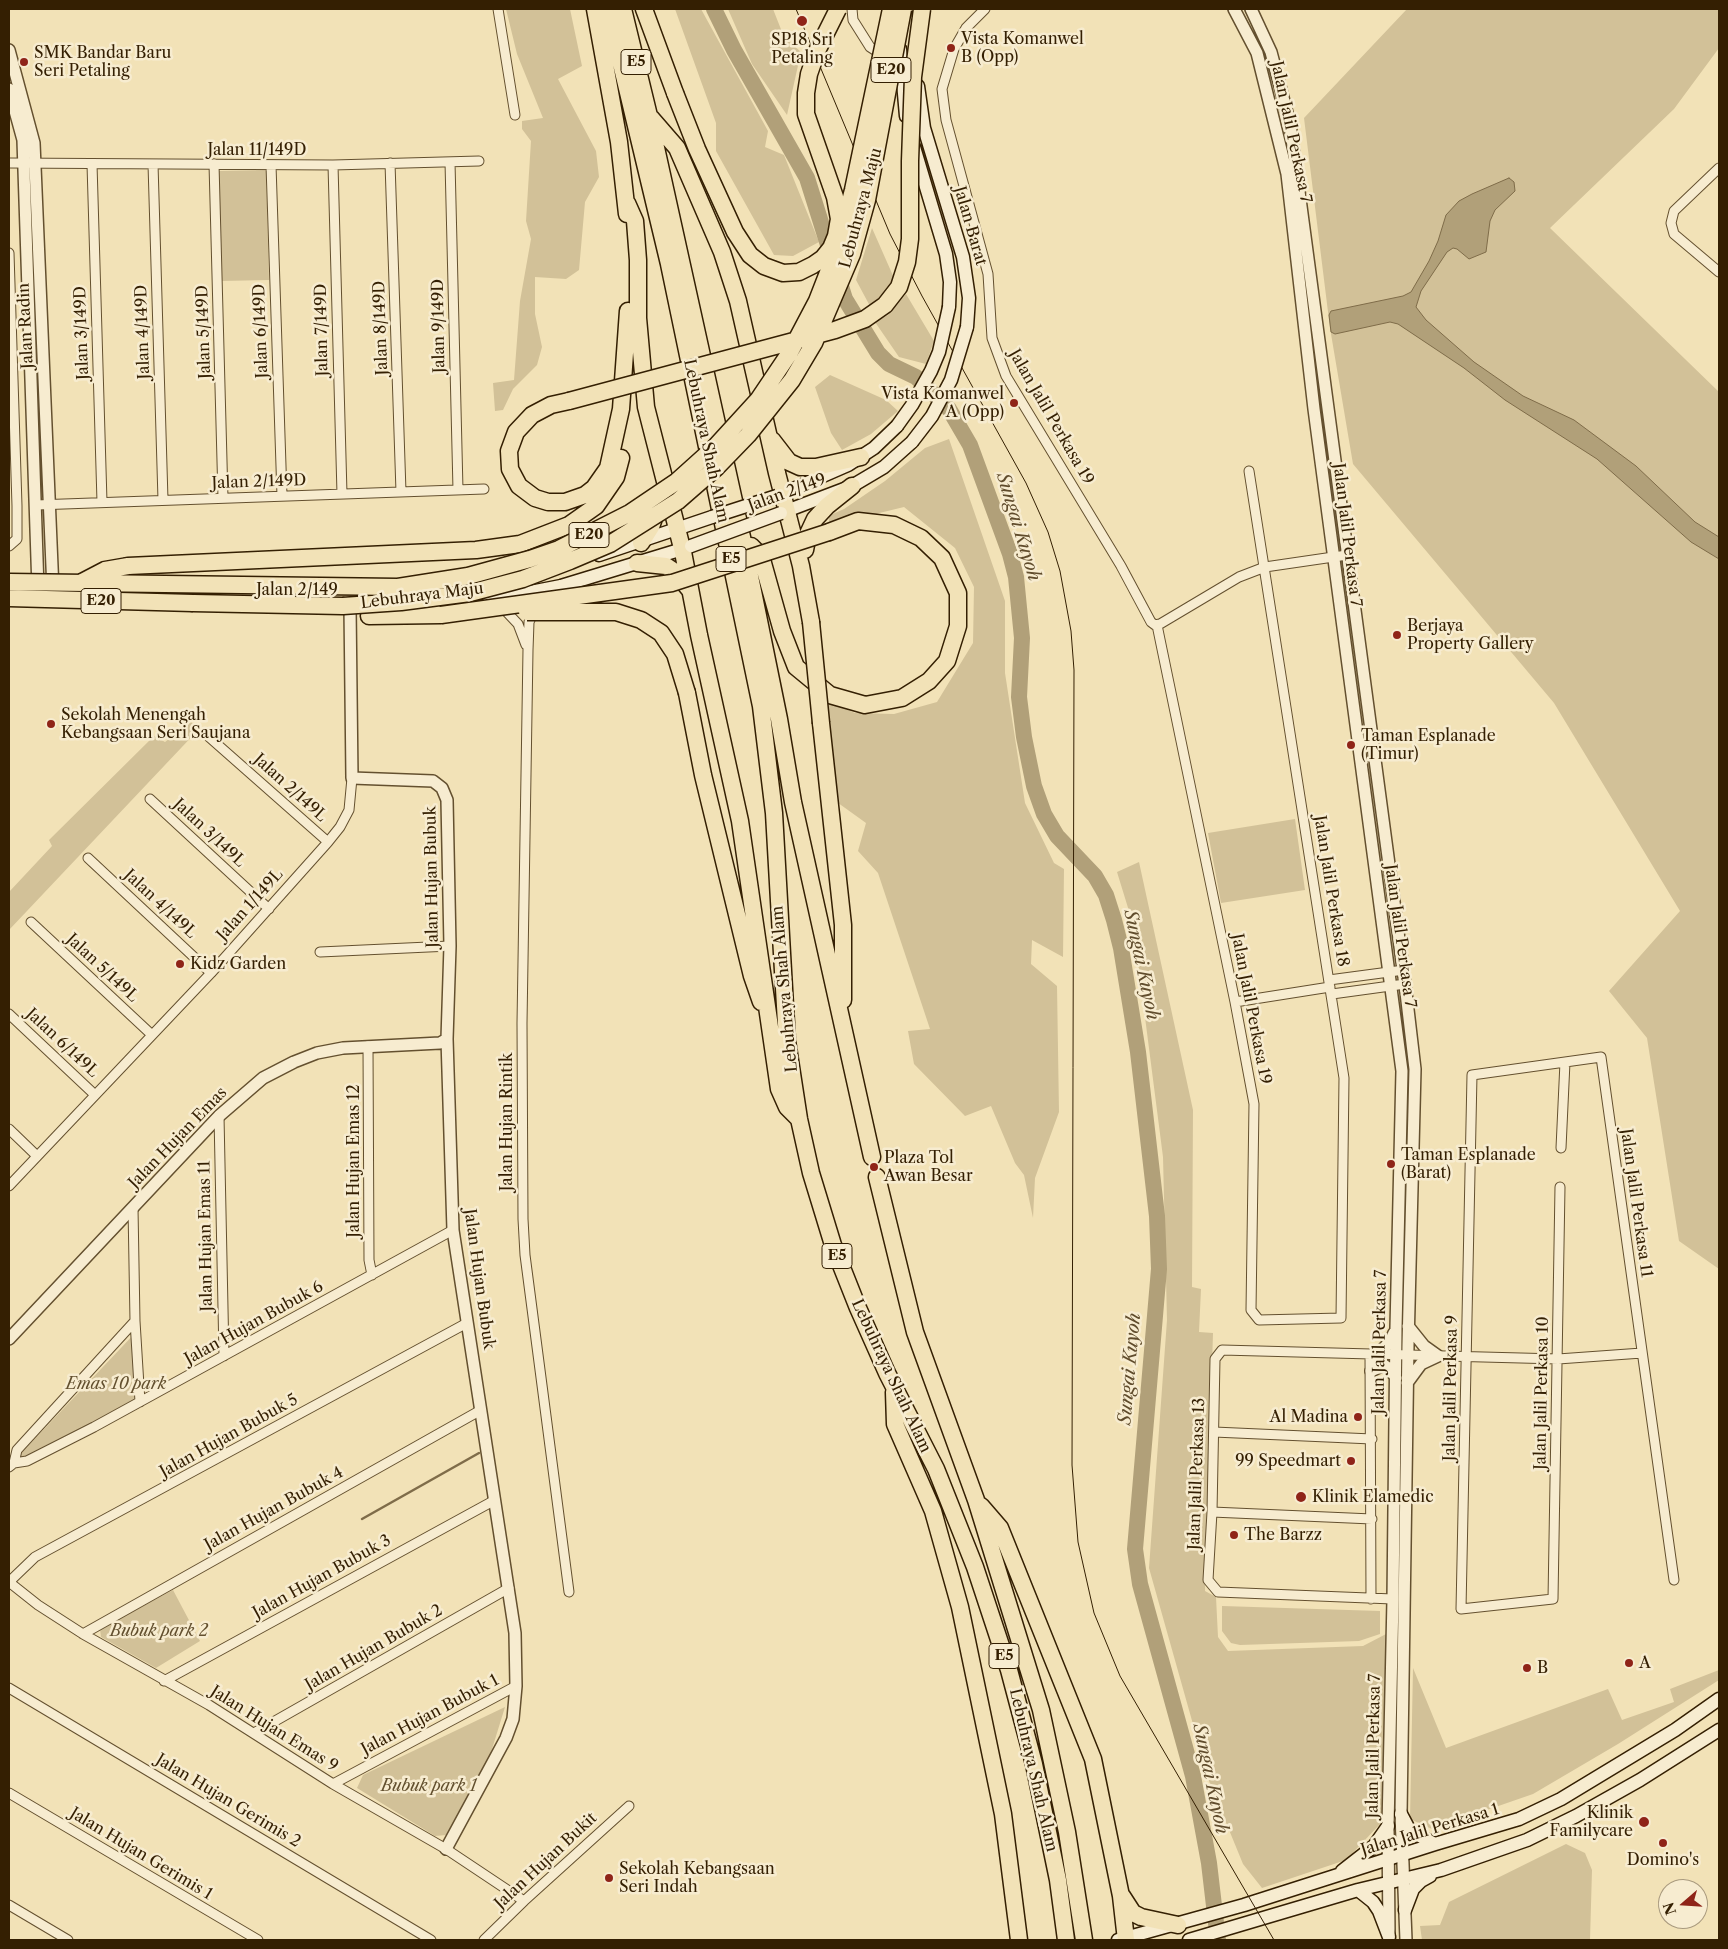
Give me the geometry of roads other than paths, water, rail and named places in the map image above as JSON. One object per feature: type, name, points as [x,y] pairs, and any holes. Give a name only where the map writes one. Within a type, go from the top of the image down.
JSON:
[{"type":"highway","points":[[595,9],[619,142],[627,204],[630,261],[628,345],[622,409],[608,468],[594,488],[575,499],[548,502],[535,498],[519,486],[510,469],[509,451],[516,432],[532,415],[551,405],[569,401],[835,330],[865,319],[885,305],[899,287],[907,262],[910,239],[913,77],[921,9]]},
{"type":"highway","name":"Lebuhraya Shah Alam","points":[[608,9],[669,264],[761,706],[774,813],[787,1041],[799,1118],[811,1173],[833,1245],[861,1317],[936,1469],[975,1567],[1009,1670],[1042,1803],[1058,1880],[1066,1940]]},
{"type":"highway","name":"Lebuhraya Shah Alam","points":[[623,9],[649,116],[742,537],[793,802],[843,1035],[872,1157]]},
{"type":"highway","points":[[644,9],[697,149],[732,224],[750,255],[764,266],[784,273],[799,272],[823,258],[831,248],[836,236],[838,219],[835,197],[808,122],[806,93],[809,74],[817,51],[838,9]]},
{"type":"highway","name":"Lebuhraya Maju","points":[[9,582],[398,587],[468,576],[559,549],[630,513],[676,482],[716,446],[758,400],[789,354],[817,301],[838,247],[853,190],[891,9]]},
{"type":"highway","name":"Lebuhraya Maju","points":[[9,598],[347,606],[401,602],[470,593],[523,579],[610,544],[678,501],[717,467],[748,435],[792,380],[814,343],[852,254],[873,171],[904,9]]},
{"type":"highway","points":[[649,116],[678,148],[722,252],[748,337],[784,512],[801,566],[811,622],[843,925],[843,1035]]},
{"type":"highway","points":[[627,204],[635,221],[638,260],[638,318],[646,407],[687,547],[692,593],[740,821],[779,1089],[787,1107],[799,1118]]},
{"type":"highway","points":[[82,582],[105,570],[128,566],[476,550],[512,545],[541,537],[583,516],[607,493],[616,477],[625,439],[622,409]]},
{"type":"highway","points":[[769,436],[789,462],[800,467],[816,467],[862,456]]},
{"type":"highway","points":[[641,542],[656,513],[663,468]]},
{"type":"highway","points":[[801,566],[808,534],[815,519],[852,486]]},
{"type":"highway","points":[[441,615],[672,583],[829,532],[858,522],[894,525],[921,538],[942,558],[958,593],[958,626],[947,661],[929,680],[902,698],[865,705],[830,695],[796,667],[782,631],[761,556],[742,537]]},
{"type":"highway","points":[[637,563],[666,566],[683,580],[692,593]]},
{"type":"highway","points":[[347,606],[369,616],[581,611],[616,612],[641,620],[661,634],[676,654],[687,694],[703,775],[752,976],[759,998],[769,1014]]},
{"type":"highway","name":"Lebuhraya Shah Alam","points":[[877,1177],[915,1332],[976,1500],[1041,1710],[1067,1832],[1084,1940]]},
{"type":"highway","points":[[894,1387],[895,1424],[933,1511],[960,1607],[1004,1814],[1019,1940]]},
{"type":"highway","points":[[976,1500],[1000,1528],[1093,1759],[1120,1892],[1123,1940]]},
{"type":"highway","points":[[1120,1892],[1133,1913],[1149,1920],[1181,1924]]},
{"type":"highway","points":[[1009,1940],[1018,1923]]},
{"type":"main road","name":"Jalan Barat","points":[[897,426],[912,405],[931,372],[939,352],[949,307],[950,282],[946,254],[912,141],[904,104],[900,46],[904,9]]},
{"type":"main road","name":"Jalan Barat","points":[[912,442],[932,416],[951,380],[967,327],[969,298],[963,257],[924,128],[916,68],[921,9]]},
{"type":"main road","name":"Jalan 2/149","points":[[9,574],[233,581],[340,588],[426,586],[479,582],[549,570],[641,542],[780,494],[848,465],[862,456],[897,426]]},
{"type":"main road","name":"Jalan 2/149","points":[[9,603],[459,606],[561,586],[687,547],[784,512],[852,486],[884,467],[912,442]]},
{"type":"main road","name":"Jalan Jalil Perkasa 1","points":[[1123,1940],[1244,1906],[1403,1854],[1519,1819],[1561,1799],[1676,1730],[1719,1699]]},
{"type":"main road","points":[[1189,1940],[1358,1890],[1441,1870],[1527,1840],[1576,1816],[1640,1780],[1719,1730]]},
{"type":"main road","points":[[1402,1814],[1410,1831],[1435,1844]]},
{"type":"main road","points":[[1332,1878],[1374,1846],[1388,1826]]},
{"type":"main road","points":[[1405,1910],[1413,1889],[1421,1881],[1441,1870]]},
{"type":"main road","points":[[1358,1890],[1373,1902],[1379,1911],[1389,1939]]},
{"type":"street","points":[[498,9],[515,114]]},
{"type":"street","points":[[852,9],[853,20],[870,47],[901,68],[916,68]]},
{"type":"street","name":"Jalan Jalil Perkasa 19","points":[[984,9],[966,28],[954,49],[942,89],[946,120],[988,274],[992,338],[1006,376],[1121,566],[1151,622],[1159,625],[1254,1104],[1251,1310],[1259,1320],[1341,1318]]},
{"type":"street","name":"Jalan Jalil Perkasa 7","points":[[1234,9],[1257,53],[1287,174],[1333,557],[1402,1070],[1388,1826],[1389,1939]]},
{"type":"street","name":"Jalan Jalil Perkasa 7","points":[[1251,9],[1271,52],[1290,124],[1406,984],[1415,1069],[1408,1326],[1402,1814],[1406,1940]]},
{"type":"street","name":"Jalan Radin","points":[[9,50],[32,132],[29,163],[38,604]]},
{"type":"street","name":"Jalan Radin","points":[[9,89],[29,163],[51,504],[54,576],[53,604]]},
{"type":"street","name":"Jalan 11/149D","points":[[9,163],[333,165],[479,161]]},
{"type":"street","name":"Jalan 9/149D","points":[[450,162],[458,490]]},
{"type":"street","name":"Jalan 8/149D","points":[[390,163],[400,492]]},
{"type":"street","name":"Jalan 3/149D","points":[[92,164],[102,502]]},
{"type":"street","name":"Jalan 4/149D","points":[[153,164],[163,500]]},
{"type":"street","name":"Jalan 5/149D","points":[[214,164],[223,498]]},
{"type":"street","name":"Jalan 6/149D","points":[[270,165],[282,496]]},
{"type":"street","name":"Jalan 7/149D","points":[[333,165],[342,494]]},
{"type":"street","points":[[1719,168],[1674,210],[1671,223],[1674,234],[1719,272]]},
{"type":"street","points":[[9,253],[17,506],[16,539],[9,546]]},
{"type":"street","name":"Jalan Jalil Perkasa 18","points":[[1249,471],[1344,1078],[1341,1318]]},
{"type":"street","name":"Jalan 2/149D","points":[[36,505],[484,489]]},
{"type":"street","points":[[1159,625],[1239,577],[1265,567],[1347,555]]},
{"type":"street","name":"Jalan Hujan Rintik","points":[[561,586],[544,597],[529,622],[522,1022],[523,1219],[525,1255],[568,1592]]},
{"type":"street","name":"Jalan Hujan Rintik","points":[[491,600],[507,611],[518,624],[528,650]]},
{"type":"street","name":"Jalan 1/149L","points":[[9,1186],[94,1094],[211,973],[340,827],[349,810],[352,778],[347,606]]},
{"type":"street","name":"Jalan 2/149L","points":[[209,737],[328,842]]},
{"type":"street","name":"Jalan Hujan Bubuk","points":[[352,778],[433,780],[442,788],[447,800],[450,946],[446,1039],[453,1230],[509,1588],[515,1633],[516,1686],[513,1719],[506,1738],[446,1848]]},
{"type":"street","name":"Jalan 3/149L","points":[[150,799],[269,909]]},
{"type":"street","name":"Jalan 4/149L","points":[[88,858],[211,973]]},
{"type":"street","name":"Jalan 5/149L","points":[[31,922],[152,1035]]},
{"type":"street","points":[[320,952],[450,946]]},
{"type":"street","points":[[1235,1002],[1331,987],[1404,970]]},
{"type":"street","points":[[1331,987],[1406,984]]},
{"type":"street","name":"Jalan 6/149L","points":[[9,1014],[94,1094]]},
{"type":"street","name":"Jalan Hujan Emas","points":[[9,1340],[218,1116],[263,1078],[317,1053],[368,1046],[440,1043],[446,1039]]},
{"type":"street","name":"Jalan Hujan Emas 12","points":[[368,1046],[369,1260],[372,1275]]},
{"type":"street","name":"Jalan Jalil Perkasa 11","points":[[1565,1062],[1601,1056],[1674,1580]]},
{"type":"street","points":[[1561,1148],[1565,1062]]},
{"type":"street","name":"Jalan Jalil Perkasa 9","points":[[1553,1599],[1461,1608],[1472,1075],[1565,1062]]},
{"type":"street","name":"Jalan Hujan Emas 11","points":[[218,1116],[224,1356]]},
{"type":"street","points":[[9,1130],[37,1156]]},
{"type":"street","name":"Jalan Jalil Perkasa 10","points":[[1553,1599],[1560,1187]]},
{"type":"street","points":[[133,1208],[135,1321],[140,1402]]},
{"type":"street","name":"Jalan Hujan Bubuk 6","points":[[11,1465],[27,1461],[140,1402],[453,1230]]},
{"type":"street","points":[[11,1465],[17,1450],[135,1321]]},
{"type":"street","name":"Jalan Hujan Bubuk 5","points":[[9,1582],[35,1557],[467,1323]]},
{"type":"street","points":[[1408,1326],[1424,1346],[1438,1356]]},
{"type":"street","points":[[1371,1599],[1372,1439],[1370,1371],[1374,1355],[1390,1342],[1396,1328]]},
{"type":"street","name":"Jalan Jalil Perkasa 13","points":[[1393,1599],[1218,1592],[1208,1580],[1212,1512],[1215,1359],[1222,1350],[1558,1359],[1642,1353]]},
{"type":"street","points":[[1408,1382],[1420,1364],[1438,1356]]},
{"type":"street","points":[[1370,1371],[1384,1365],[1390,1369],[1396,1378]]},
{"type":"street","name":"Jalan Hujan Bubuk 4","points":[[83,1634],[481,1410]]},
{"type":"street","points":[[1214,1432],[1372,1439]]},
{"type":"street","name":"Jalan Hujan Bubuk 3","points":[[164,1681],[495,1500]]},
{"type":"street","points":[[1212,1512],[1372,1518]]},
{"type":"street","name":"Jalan Hujan Emas 9","points":[[9,1582],[38,1605],[83,1634],[209,1705],[333,1784],[446,1848],[524,1901]]},
{"type":"street","name":"Jalan Hujan Bubuk 2","points":[[254,1733],[509,1588]]},
{"type":"street","name":"Jalan Hujan Bubuk 1","points":[[333,1784],[516,1686]]},
{"type":"street","name":"Jalan Hujan Gerimis 2","points":[[9,1688],[431,1940]]},
{"type":"street","name":"Jalan Hujan Gerimis 1","points":[[9,1793],[258,1940]]},
{"type":"street","name":"Jalan Hujan Bukit","points":[[484,1940],[629,1806]]},
{"type":"street","points":[[9,1905],[68,1940]]},
{"type":"waterway","name":"Sungai Kuyoh","points":[[714,9],[734,50],[807,178],[845,299],[878,353],[889,364],[916,377],[949,409],[970,445],[1010,554],[1016,577],[1022,638],[1019,697],[1024,737],[1034,786],[1044,814],[1057,836],[1095,876],[1106,895],[1114,920],[1121,948],[1138,1052],[1157,1216],[1159,1269],[1135,1549],[1140,1584],[1193,1776],[1209,1863],[1218,1940]]},
{"type":"waterway","points":[[362,1519],[479,1453]]},
{"type":"tram line","points":[[796,9],[890,234],[922,296],[1026,483],[1048,532],[1060,571],[1071,631],[1074,670],[1072,1465],[1078,1542],[1094,1613],[1120,1676],[1274,1940]]},
{"type":"place","name":"SP18 Sri Petaling","points":[[802,21]]},
{"type":"place","name":"Vista Komanwel B (Opp)","points":[[951,48]]},
{"type":"place","name":"SMK Bandar Baru Seri Petaling","points":[[24,62]]},
{"type":"place","name":"Vista Komanwel A (Opp)","points":[[1014,403]]},
{"type":"place","name":"Berjaya Property Gallery","points":[[1397,635]]},
{"type":"place","name":"Sekolah Menengah Kebangsaan Seri Saujana","points":[[51,724]]},
{"type":"place","name":"Taman Esplanade (Timur)","points":[[1351,745]]},
{"type":"place","name":"Kidz Garden","points":[[180,964]]},
{"type":"place","name":"Taman Esplanade (Barat)","points":[[1391,1164]]},
{"type":"place","name":"Plaza Tol Awan Besar","points":[[874,1167]]},
{"type":"place","name":"Al Madina","points":[[1358,1417]]},
{"type":"place","name":"99 Speedmart","points":[[1351,1461]]},
{"type":"place","name":"Klinik Elamedic","points":[[1301,1497]]},
{"type":"place","name":"The Barzz","points":[[1234,1535]]},
{"type":"place","name":"A","points":[[1629,1663]]},
{"type":"place","name":"B","points":[[1527,1668]]},
{"type":"place","name":"Klinik Familycare","points":[[1644,1822]]},
{"type":"place","name":"Domino's","points":[[1663,1843]]},
{"type":"place","name":"Sekolah Kebangsaan Seri Indah","points":[[609,1878]]},
{"type":"park label","name":"Emas 10 park","points":[[116,1384]]},
{"type":"park label","name":"Bubuk park 2","points":[[159,1631]]},
{"type":"park label","name":"Bubuk park 1","points":[[429,1786]]}]
